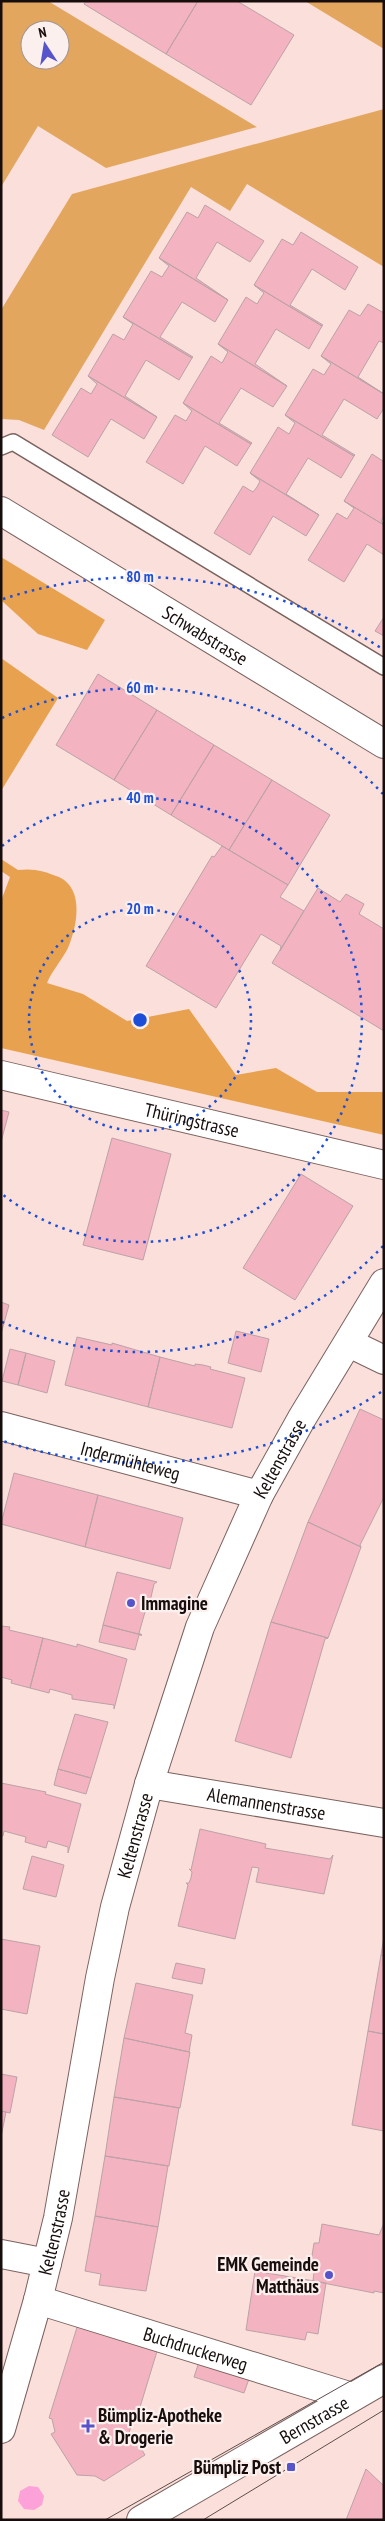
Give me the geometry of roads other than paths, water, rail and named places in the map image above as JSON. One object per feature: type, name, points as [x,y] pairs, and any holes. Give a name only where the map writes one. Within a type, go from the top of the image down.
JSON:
[{"type":"street","name":"Schwabstrasse","points":[[1,511],[384,744]]},
{"type":"street","name":"Thüringstrasse","points":[[1,1075],[384,1165]]},
{"type":"street","name":"Keltenstrasse","points":[[1,2429],[6,2395],[38,2300],[58,2218],[106,1947],[126,1863],[149,1784],[200,1627],[259,1495],[302,1418],[384,1283]]},
{"type":"street","points":[[349,1342],[384,1360]]},
{"type":"street","name":"Indermühleweg","points":[[1,1426],[259,1495]]},
{"type":"street","name":"Alemannenstrasse","points":[[149,1784],[384,1823]]},
{"type":"street","points":[[1,2254],[47,2263]]},
{"type":"street","name":"Buchdruckerweg","points":[[38,2300],[352,2397]]},
{"type":"street","name":"Bernstrasse","points":[[141,2520],[384,2379]]},
{"type":"lane","points":[[1,447],[13,442],[384,667]]},
{"type":"tram line","points":[[105,2520],[384,2362]]},
{"type":"tram line","points":[[203,2520],[384,2410]]},
{"type":"place","name":"Immagine","points":[[131,1603]]},
{"type":"place","name":"EMK Gemeinde Matthäus","points":[[329,2275]]},
{"type":"place","name":"Bümpliz-Apotheke & Drogerie","points":[[88,2426]]},
{"type":"place","name":"Bümpliz Post","points":[[291,2467]]}]
